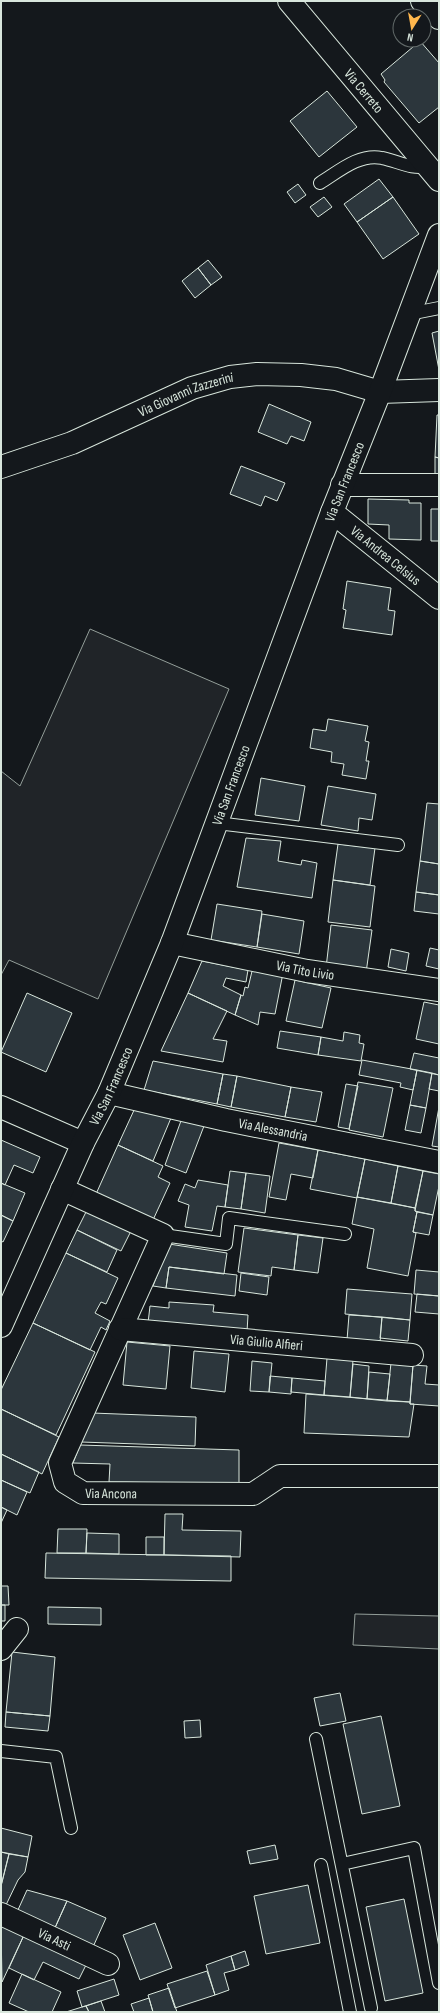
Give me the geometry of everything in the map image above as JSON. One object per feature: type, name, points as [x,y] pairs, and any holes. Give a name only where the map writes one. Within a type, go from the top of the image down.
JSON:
[{"type":"street","name":"Via Cerreto","points":[[289,1],[433,173]]},
{"type":"street","points":[[422,1],[439,18]]},
{"type":"street","name":"Via San Francesco","points":[[1,1326],[82,1143],[109,1093],[172,943],[342,485],[380,392],[439,235]]},
{"type":"street","name":"Via Giovanni Zazzerini","points":[[1,467],[72,443],[192,388],[230,377],[257,374],[313,376],[336,379],[380,392],[439,390]]},
{"type":"street","points":[[342,485],[439,485]]},
{"type":"street","name":"Via Andrea Celsius","points":[[332,512],[439,598]]},
{"type":"street","name":"Via Tito Livio","points":[[172,943],[307,971],[439,990]]},
{"type":"street","name":"Via Alessandria","points":[[109,1093],[226,1120],[439,1162]]},
{"type":"street","points":[[1,1107],[82,1143]]},
{"type":"street","points":[[62,1189],[162,1235]]},
{"type":"street","name":"Via Ancona","points":[[162,1235],[60,1463],[65,1482],[83,1493],[252,1494],[280,1476],[439,1476]]},
{"type":"street","name":"Via Giulio Alfieri","points":[[120,1330],[412,1355]]},
{"type":"street","points":[[1,1649],[17,1629]]},
{"type":"street","name":"Via Asti","points":[[1,1914],[108,1964]]},
{"type":"lane","points":[[320,183],[356,161],[374,157],[433,173]]},
{"type":"lane","points":[[409,314],[439,308]]},
{"type":"lane","points":[[217,823],[398,845]]},
{"type":"lane","points":[[162,1235],[226,1244],[229,1218],[345,1234]]},
{"type":"lane","points":[[316,1739],[371,2008]]},
{"type":"lane","points":[[1,1751],[56,1756],[71,1828]]},
{"type":"lane","points":[[342,1864],[414,1848],[439,1983]]},
{"type":"lane","points":[[321,1865],[350,2012]]},
{"type":"shaded area","points":[[90,629],[229,689],[98,999],[9,960],[1,975],[1,771],[20,786]]},
{"type":"shaded area","points":[[355,1614],[439,1616],[439,1649],[353,1645]]},
{"type":"building","points":[[412,48],[426,48],[439,63],[439,107],[419,123],[384,82],[385,80],[381,74]]},
{"type":"building","points":[[327,91],[357,127],[319,157],[290,121]]},
{"type":"building","points":[[379,179],[393,197],[357,222],[344,204]]},
{"type":"building","points":[[298,184],[306,195],[295,203],[287,192]]},
{"type":"building","points":[[324,197],[332,207],[318,217],[310,207]]},
{"type":"building","points":[[393,197],[419,234],[383,259],[357,222]]},
{"type":"building","points":[[208,260],[222,277],[211,285],[198,268]]},
{"type":"building","points":[[198,268],[211,285],[195,298],[182,281]]},
{"type":"building","points":[[439,331],[439,370],[432,333]]},
{"type":"building","points":[[269,404],[311,422],[304,441],[291,436],[287,444],[258,432]]},
{"type":"building","points":[[437,415],[439,415],[439,458],[435,457]]},
{"type":"building","points":[[435,457],[439,458],[439,477],[435,477]]},
{"type":"building","points":[[241,466],[285,483],[277,501],[265,496],[261,506],[230,494]]},
{"type":"building","points":[[368,499],[409,500],[409,503],[421,503],[421,540],[389,539],[389,525],[368,524]]},
{"type":"building","points":[[431,509],[439,509],[439,541],[431,541]]},
{"type":"building","points":[[347,581],[391,588],[388,610],[395,611],[392,635],[343,628],[346,610],[343,609]]},
{"type":"building","points":[[328,719],[368,726],[365,741],[369,742],[366,761],[369,761],[366,779],[342,775],[344,764],[331,762],[332,752],[310,748],[313,729],[326,731]]},
{"type":"building","points":[[261,778],[305,786],[299,821],[255,815]]},
{"type":"building","points":[[328,786],[376,794],[372,820],[359,818],[358,831],[321,825]]},
{"type":"building","points":[[427,803],[439,804],[439,864],[420,861]]},
{"type":"building","points":[[246,838],[281,841],[278,861],[301,865],[302,860],[317,863],[312,898],[237,887]]},
{"type":"building","points":[[338,844],[375,848],[370,885],[333,880]]},
{"type":"building","points":[[420,861],[439,864],[439,895],[416,892]]},
{"type":"building","points":[[333,880],[375,886],[370,927],[328,922]]},
{"type":"building","points":[[416,892],[439,895],[439,914],[414,911]]},
{"type":"building","points":[[217,904],[262,911],[257,947],[211,940]]},
{"type":"building","points":[[262,914],[304,921],[299,954],[257,947]]},
{"type":"building","points":[[331,925],[372,930],[366,973],[326,968]]},
{"type":"building","points":[[430,948],[439,950],[439,969],[426,966]]},
{"type":"building","points":[[391,949],[409,953],[406,971],[388,967]]},
{"type":"building","points":[[202,961],[248,970],[246,982],[226,978],[223,986],[241,995],[235,1015],[188,993]]},
{"type":"building","points":[[253,967],[283,973],[275,1014],[260,1012],[258,1025],[235,1015],[241,995],[243,996],[245,987],[248,988]]},
{"type":"building","points":[[295,980],[331,988],[322,1028],[286,1021]]},
{"type":"building","points":[[27,993],[72,1013],[46,1072],[1,1052]]},
{"type":"building","points":[[188,993],[227,1011],[213,1039],[227,1041],[223,1062],[161,1051]]},
{"type":"building","points":[[424,1002],[439,1005],[439,1044],[416,1039]]},
{"type":"building","points":[[280,1031],[321,1037],[318,1055],[277,1048]]},
{"type":"building","points":[[344,1032],[360,1035],[359,1043],[364,1044],[361,1061],[318,1055],[321,1037],[343,1041]]},
{"type":"building","points":[[414,1053],[439,1058],[439,1075],[410,1069]]},
{"type":"building","points":[[362,1060],[417,1070],[413,1090],[400,1087],[401,1083],[359,1075]]},
{"type":"building","points":[[153,1061],[223,1074],[217,1104],[144,1090]]},
{"type":"building","points":[[417,1070],[432,1073],[426,1108],[410,1105]]},
{"type":"building","points":[[432,1073],[439,1075],[439,1091],[429,1089]]},
{"type":"building","points":[[223,1074],[237,1076],[231,1107],[217,1104]]},
{"type":"building","points":[[237,1076],[291,1087],[285,1117],[231,1107]]},
{"type":"building","points":[[358,1082],[393,1088],[383,1137],[349,1130]]},
{"type":"building","points":[[346,1084],[358,1086],[349,1129],[338,1127]]},
{"type":"building","points":[[291,1087],[322,1092],[316,1122],[285,1117]]},
{"type":"building","points":[[410,1105],[426,1108],[421,1133],[405,1130]]},
{"type":"building","points":[[439,1107],[439,1147],[432,1146]]},
{"type":"building","points":[[135,1108],[171,1118],[153,1161],[118,1145]]},
{"type":"building","points":[[182,1118],[204,1126],[186,1173],[165,1165]]},
{"type":"building","points":[[1,1140],[40,1157],[33,1173],[14,1165],[5,1185],[1,1183]]},
{"type":"building","points":[[279,1143],[318,1150],[313,1178],[291,1174],[286,1200],[269,1197]]},
{"type":"building","points":[[118,1145],[163,1166],[158,1177],[170,1183],[153,1220],[96,1194]]},
{"type":"building","points":[[318,1150],[365,1159],[357,1198],[310,1189]]},
{"type":"building","points":[[365,1159],[398,1166],[391,1203],[357,1197]]},
{"type":"building","points":[[398,1166],[423,1171],[415,1208],[391,1203]]},
{"type":"building","points":[[230,1171],[246,1173],[241,1209],[225,1207]]},
{"type":"building","points":[[423,1171],[439,1174],[439,1186],[433,1215],[415,1211]]},
{"type":"building","points":[[246,1173],[270,1176],[265,1213],[241,1209]]},
{"type":"building","points":[[198,1180],[228,1185],[225,1207],[217,1206],[212,1231],[185,1227],[189,1205],[178,1201],[185,1184],[195,1188]]},
{"type":"building","points":[[1,1183],[25,1193],[13,1221],[1,1215]]},
{"type":"building","points":[[357,1197],[415,1208],[415,1211],[417,1212],[413,1232],[416,1233],[408,1276],[367,1268],[374,1229],[352,1224]]},
{"type":"building","points":[[88,1208],[132,1229],[121,1251],[77,1230]]},
{"type":"building","points":[[417,1212],[433,1215],[429,1235],[413,1232]]},
{"type":"building","points":[[1,1215],[13,1221],[3,1242],[1,1241]]},
{"type":"building","points":[[244,1228],[298,1235],[294,1270],[272,1267],[271,1276],[238,1272]]},
{"type":"building","points":[[77,1230],[117,1250],[107,1272],[66,1253]]},
{"type":"building","points":[[298,1235],[323,1238],[318,1273],[294,1270]]},
{"type":"building","points":[[169,1244],[227,1253],[224,1274],[169,1267],[166,1288],[153,1286]]},
{"type":"building","points":[[66,1253],[118,1278],[106,1304],[101,1302],[95,1313],[110,1321],[106,1330],[101,1327],[90,1350],[33,1323]]},
{"type":"building","points":[[169,1267],[237,1275],[235,1296],[166,1288]]},
{"type":"building","points":[[416,1270],[439,1272],[439,1296],[414,1294]]},
{"type":"building","points":[[241,1273],[269,1277],[267,1295],[239,1291]]},
{"type":"building","points":[[347,1289],[412,1294],[410,1320],[345,1314]]},
{"type":"building","points":[[417,1294],[439,1296],[439,1314],[415,1312]]},
{"type":"building","points":[[169,1302],[214,1305],[213,1312],[248,1315],[247,1332],[148,1323],[150,1306],[169,1308]]},
{"type":"building","points":[[349,1315],[382,1317],[380,1343],[347,1340]]},
{"type":"building","points":[[382,1317],[410,1320],[408,1341],[380,1338]]},
{"type":"building","points":[[33,1323],[95,1352],[56,1435],[1,1409],[1,1390]]},
{"type":"building","points":[[127,1342],[170,1346],[166,1389],[123,1385]]},
{"type":"building","points":[[194,1351],[229,1354],[225,1392],[191,1388]]},
{"type":"building","points":[[327,1358],[353,1360],[350,1397],[324,1395]]},
{"type":"building","points":[[252,1361],[272,1363],[269,1392],[250,1391]]},
{"type":"building","points":[[391,1363],[413,1365],[410,1402],[387,1401]]},
{"type":"building","points":[[353,1364],[369,1366],[367,1399],[350,1397]]},
{"type":"building","points":[[413,1365],[427,1366],[425,1384],[439,1385],[439,1406],[410,1404]]},
{"type":"building","points":[[369,1372],[390,1374],[387,1401],[367,1399]]},
{"type":"building","points":[[270,1376],[292,1378],[291,1394],[269,1392]]},
{"type":"building","points":[[292,1378],[325,1381],[324,1395],[291,1392]]},
{"type":"building","points":[[306,1394],[410,1402],[410,1404],[414,1404],[409,1437],[304,1433]]},
{"type":"building","points":[[1,1409],[59,1437],[42,1474],[1,1454]]},
{"type":"building","points":[[92,1413],[196,1417],[195,1446],[81,1442]]},
{"type":"building","points":[[80,1445],[239,1450],[239,1484],[109,1482],[110,1464],[73,1463]]},
{"type":"building","points":[[1,1454],[39,1472],[30,1493],[1,1480]]},
{"type":"building","points":[[1,1480],[27,1492],[17,1515],[1,1507]]},
{"type":"building","points":[[1,1507],[7,1510],[1,1523]]},
{"type":"building","points":[[165,1514],[183,1514],[182,1530],[241,1531],[240,1557],[164,1555]]},
{"type":"building","points":[[58,1529],[87,1529],[86,1553],[57,1553]]},
{"type":"building","points":[[87,1533],[119,1534],[119,1554],[86,1553]]},
{"type":"building","points":[[146,1537],[164,1537],[164,1555],[146,1555]]},
{"type":"building","points":[[46,1553],[231,1556],[231,1581],[45,1578]]},
{"type":"building","points":[[1,1586],[8,1586],[9,1605],[1,1605]]},
{"type":"building","points":[[1,1605],[5,1605],[5,1621],[1,1621]]},
{"type":"building","points":[[48,1607],[101,1608],[101,1625],[48,1624]]},
{"type":"building","points":[[12,1652],[55,1657],[50,1716],[6,1712]]},
{"type":"building","points":[[340,1693],[346,1721],[320,1726],[314,1698]]},
{"type":"building","points":[[6,1712],[50,1716],[48,1731],[5,1727]]},
{"type":"building","points":[[381,1716],[400,1806],[362,1814],[343,1724]]},
{"type":"building","points":[[200,1720],[201,1737],[185,1738],[184,1721]]},
{"type":"building","points":[[1,1828],[32,1836],[28,1857],[1,1852]]},
{"type":"building","points":[[275,1845],[278,1859],[250,1864],[247,1851]]},
{"type":"building","points":[[1,1852],[9,1854],[1,1886]]},
{"type":"building","points":[[9,1854],[28,1857],[25,1872],[18,1880],[6,1905],[1,1903],[1,1886]]},
{"type":"building","points":[[308,1885],[320,1943],[266,1954],[254,1896]]},
{"type":"building","points":[[27,1890],[67,1901],[54,1930],[17,1912]]},
{"type":"building","points":[[404,1899],[423,1993],[385,2001],[366,1907]]},
{"type":"building","points":[[67,1901],[106,1918],[93,1947],[54,1930]]},
{"type":"building","points":[[155,1923],[172,1968],[140,1980],[123,1935]]},
{"type":"building","points":[[2,1924],[24,1935],[2,1982],[1,1927]]},
{"type":"building","points":[[24,1935],[88,1961],[79,1979],[43,1962],[34,1980],[9,1968]]},
{"type":"building","points":[[245,1951],[249,1965],[235,1970],[231,1956]]},
{"type":"building","points":[[231,1956],[235,1970],[224,1973],[229,1990],[215,1995],[206,1965]]},
{"type":"building","points":[[207,1971],[215,1995],[175,2008],[167,1984]]},
{"type":"building","points":[[22,1974],[61,1992],[52,2012],[29,2012],[9,2003]]},
{"type":"building","points":[[114,1979],[119,1995],[82,2007],[77,1991]]},
{"type":"building","points":[[169,1988],[177,2012],[153,2012],[148,1995]]},
{"type":"building","points":[[149,1998],[153,2012],[134,2012],[131,2004]]},
{"type":"building","points":[[101,2001],[105,2012],[89,2012],[86,2006]]},
{"type":"building","points":[[86,2006],[89,2012],[66,2012],[82,2007]]}]
